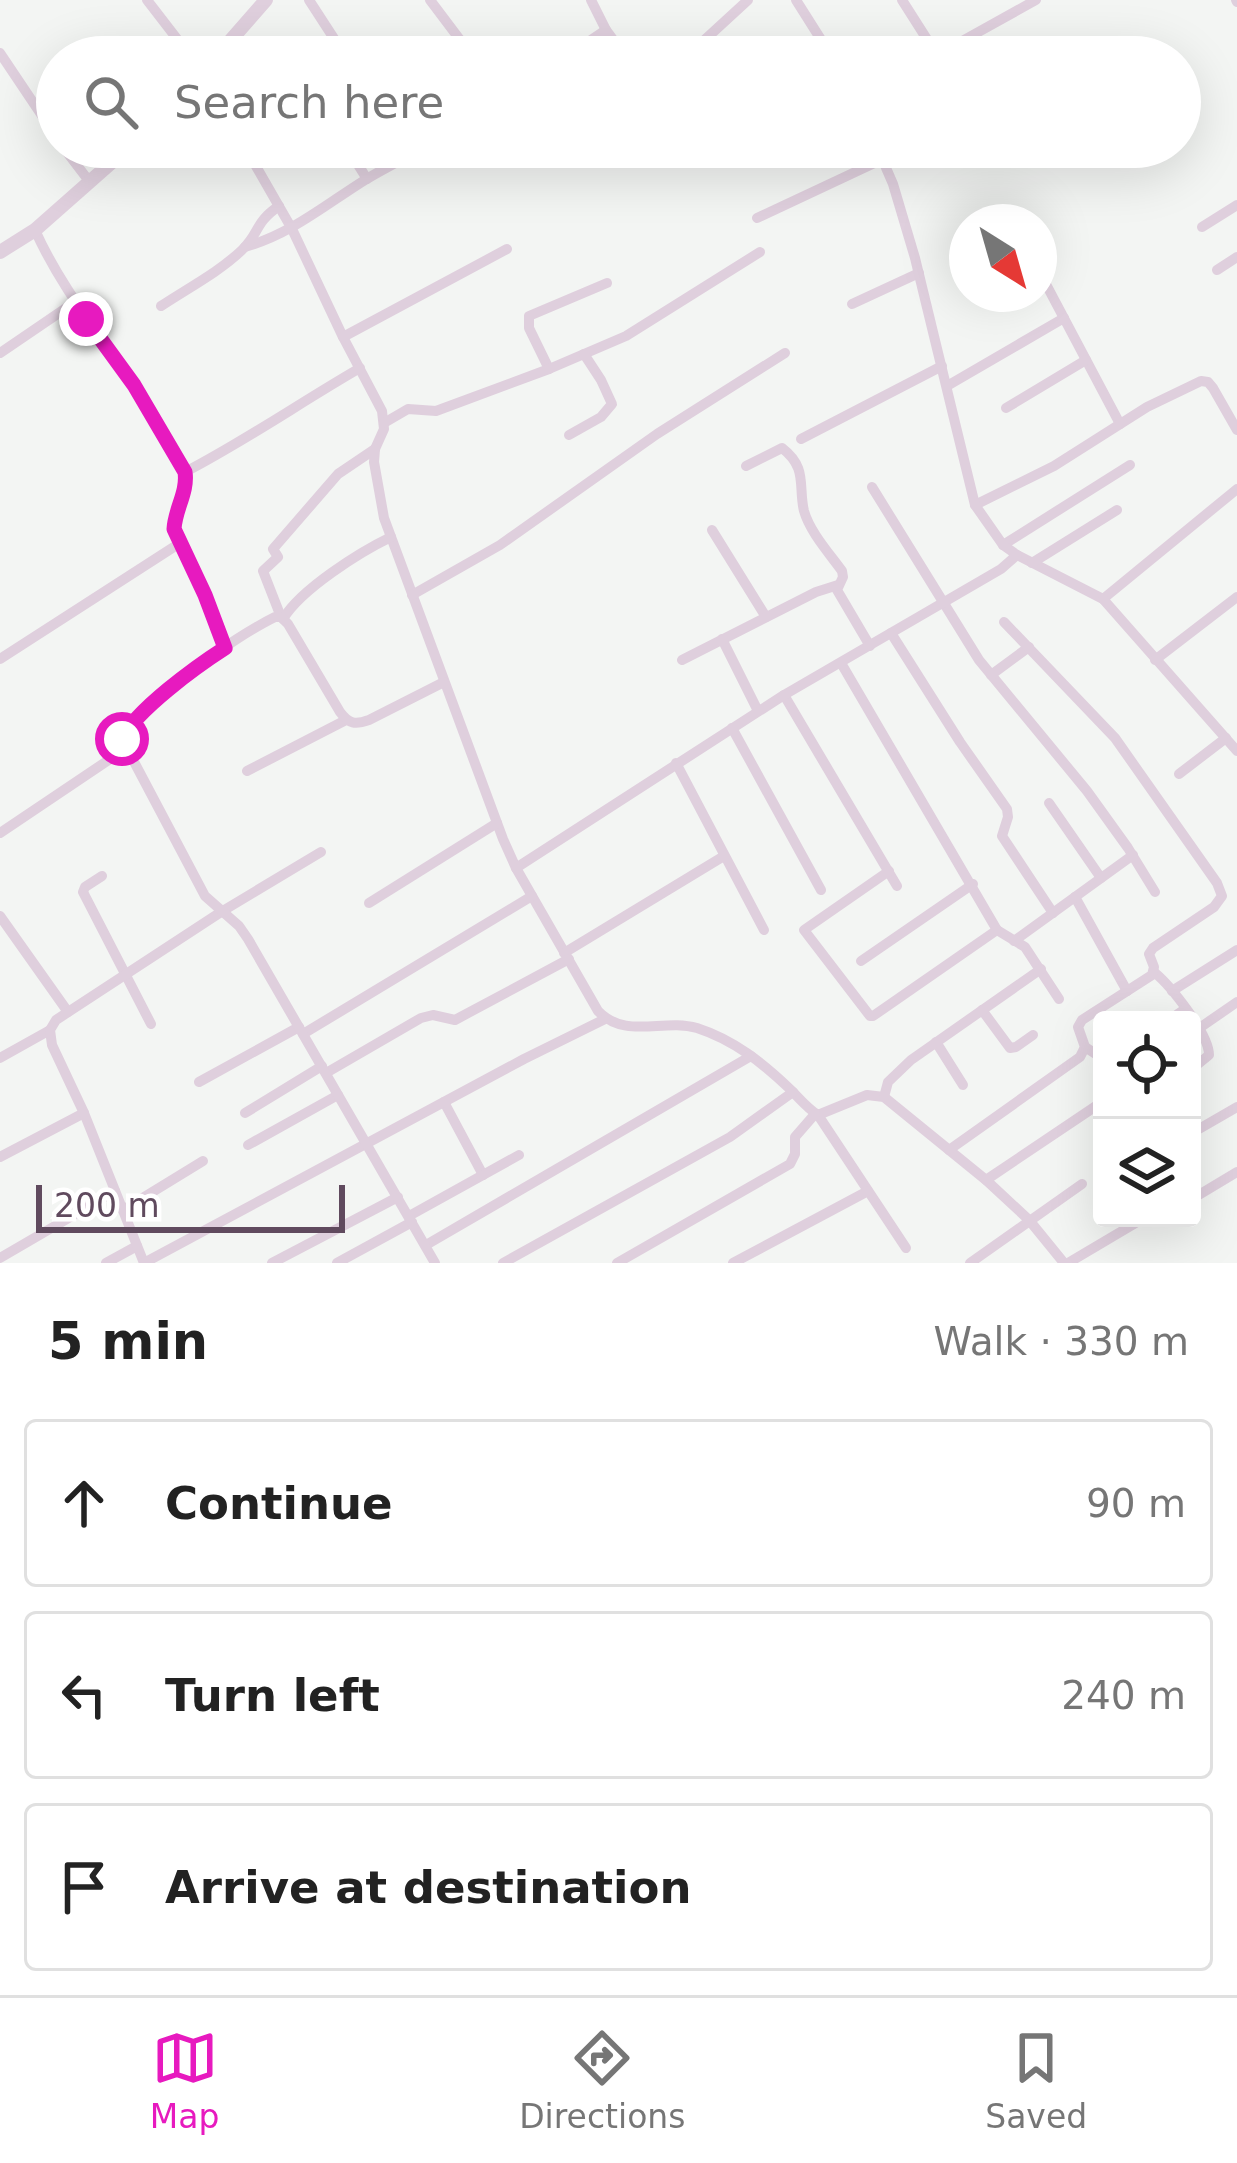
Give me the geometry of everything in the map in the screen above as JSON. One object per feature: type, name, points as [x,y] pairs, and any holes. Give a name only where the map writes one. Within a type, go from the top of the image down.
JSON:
[{"type":"street","points":[[147,0],[175,36]]},
{"type":"street","points":[[234,36],[266,0]]},
{"type":"street","points":[[309,0],[332,36]]},
{"type":"street","points":[[430,0],[457,36]]},
{"type":"street","points":[[591,0],[610,36]]},
{"type":"street","points":[[709,36],[748,0]]},
{"type":"street","points":[[796,0],[821,36]]},
{"type":"street","points":[[902,0],[923,36]]},
{"type":"street","points":[[971,36],[1036,0]]},
{"type":"street","points":[[597,36],[606,30]]},
{"type":"street","points":[[0,53],[36,107]]},
{"type":"street","points":[[78,168],[88,181]]},
{"type":"street","points":[[0,252],[35,230],[104,168]]},
{"type":"street","points":[[257,168],[382,411],[384,423],[375,449],[376,481],[391,537],[516,868],[591,1001],[605,1018],[625,1027],[691,1026],[726,1039],[751,1056],[817,1115],[906,1248]]},
{"type":"street","points":[[360,168],[367,179]]},
{"type":"street","points":[[161,306],[245,247],[292,229],[383,168]]},
{"type":"street","points":[[758,218],[852,168]]},
{"type":"street","points":[[886,168],[919,273],[975,505],[1003,545],[1103,599],[1237,751]]},
{"type":"street","points":[[245,247],[259,222],[279,206]]},
{"type":"street","points":[[1202,227],[1237,206]]},
{"type":"street","points":[[35,230],[75,302],[134,385],[185,472],[186,487],[174,529],[225,648]]},
{"type":"street","points":[[343,337],[507,250]]},
{"type":"street","points":[[384,423],[408,409],[436,411],[584,354],[650,322],[760,252]]},
{"type":"street","points":[[1217,269],[1237,257]]},
{"type":"street","points":[[852,304],[919,273]]},
{"type":"street","points":[[549,369],[529,328],[529,316],[607,284]]},
{"type":"street","points":[[0,353],[75,302]]},
{"type":"street","points":[[1057,305],[1120,424]]},
{"type":"street","points":[[947,386],[1064,318]]},
{"type":"street","points":[[412,595],[500,544],[657,434],[785,353]]},
{"type":"street","points":[[569,435],[601,417],[612,404],[584,354]]},
{"type":"street","points":[[1006,408],[1086,360]]},
{"type":"street","points":[[801,439],[942,366]]},
{"type":"street","points":[[185,472],[360,368]]},
{"type":"street","points":[[975,505],[1204,381],[1237,430]]},
{"type":"street","points":[[682,660],[838,585],[843,578],[804,512],[803,483],[789,452],[782,448],[746,466]]},
{"type":"street","points":[[375,449],[338,474],[273,549],[278,557],[263,571],[282,618],[346,720],[369,721],[444,682]]},
{"type":"street","points":[[1003,545],[1130,465]]},
{"type":"street","points":[[872,487],[991,675],[1087,791],[1155,892]]},
{"type":"street","points":[[1103,599],[1237,489]]},
{"type":"street","points":[[1032,563],[1117,510]]},
{"type":"street","points":[[712,530],[766,617]]},
{"type":"street","points":[[391,537],[365,550],[282,618],[268,620],[225,648],[124,734],[125,749],[205,896],[248,939],[434,1263]]},
{"type":"street","points":[[2,653],[179,543]]},
{"type":"street","points":[[516,868],[758,711],[1001,569],[1017,555]]},
{"type":"street","points":[[838,585],[840,598],[870,646]]},
{"type":"street","points":[[1155,660],[1237,597]]},
{"type":"street","points":[[1004,622],[1129,755],[1222,890],[1220,902]]},
{"type":"street","points":[[891,633],[1007,809],[1002,836],[1053,913]]},
{"type":"street","points":[[722,639],[758,711]]},
{"type":"street","points":[[991,675],[1028,647]]},
{"type":"street","points":[[842,663],[998,930],[1022,944],[1059,999]]},
{"type":"street","points":[[784,695],[897,886]]},
{"type":"street","points":[[247,771],[346,720]]},
{"type":"street","points":[[731,728],[821,890]]},
{"type":"street","points":[[1179,774],[1226,738]]},
{"type":"street","points":[[0,833],[125,749]]},
{"type":"street","points":[[676,763],[764,930]]},
{"type":"street","points":[[1049,803],[1101,878]]},
{"type":"street","points":[[370,903],[497,823]]},
{"type":"street","points":[[0,1058],[50,1030],[56,1020],[221,912],[322,852]]},
{"type":"street","points":[[1014,941],[1133,855]]},
{"type":"street","points":[[245,1113],[421,1018],[433,1015],[454,1020],[567,956],[724,856]]},
{"type":"street","points":[[889,871],[804,931],[870,1016],[998,930]]},
{"type":"street","points":[[102,876],[82,891],[152,1024]]},
{"type":"street","points":[[861,961],[973,884]]},
{"type":"street","points":[[1182,1011],[1154,971],[1149,954],[1220,902],[1237,895]]},
{"type":"street","points":[[199,1082],[301,1030],[532,896]]},
{"type":"street","points":[[1075,897],[1127,991]]},
{"type":"street","points":[[0,916],[68,1012]]},
{"type":"street","points":[[1172,991],[1237,950]]},
{"type":"street","points":[[884,1097],[894,1074],[1040,969]]},
{"type":"street","points":[[1093,1052],[1085,1047],[1079,1023],[1154,971]]},
{"type":"street","points":[[1201,1026],[1237,1002]]},
{"type":"street","points":[[982,1010],[1010,1048],[1033,1035]]},
{"type":"street","points":[[50,1030],[52,1045],[144,1263],[605,1018]]},
{"type":"street","points":[[1201,1033],[1210,1048],[1201,1062]]},
{"type":"street","points":[[936,1042],[963,1085]]},
{"type":"street","points":[[949,1150],[1072,1063],[1085,1047]]},
{"type":"street","points":[[426,1245],[751,1056]]},
{"type":"street","points":[[502,1263],[730,1137],[793,1092]]},
{"type":"street","points":[[248,1145],[338,1095]]},
{"type":"street","points":[[617,1263],[790,1164],[795,1137],[817,1115],[867,1095],[884,1097],[986,1180],[1029,1220],[1062,1262],[1127,1227]]},
{"type":"street","points":[[444,1102],[483,1175]]},
{"type":"street","points":[[1201,1128],[1237,1107]]},
{"type":"street","points":[[986,1180],[1093,1108]]},
{"type":"street","points":[[0,1157],[84,1113]]},
{"type":"street","points":[[337,1263],[519,1155]]},
{"type":"street","points":[[123,1210],[203,1161]]},
{"type":"street","points":[[1201,1193],[1237,1172]]},
{"type":"street","points":[[970,1263],[1082,1184]]},
{"type":"street","points":[[0,1258],[115,1191]]},
{"type":"street","points":[[733,1263],[868,1191]]},
{"type":"street","points":[[272,1263],[398,1197]]},
{"type":"street","points":[[106,1263],[137,1246]]},
{"type":"route","points":[[86,319],[134,385],[185,472],[186,487],[174,529],[225,648],[148,707],[122,739]]}]
